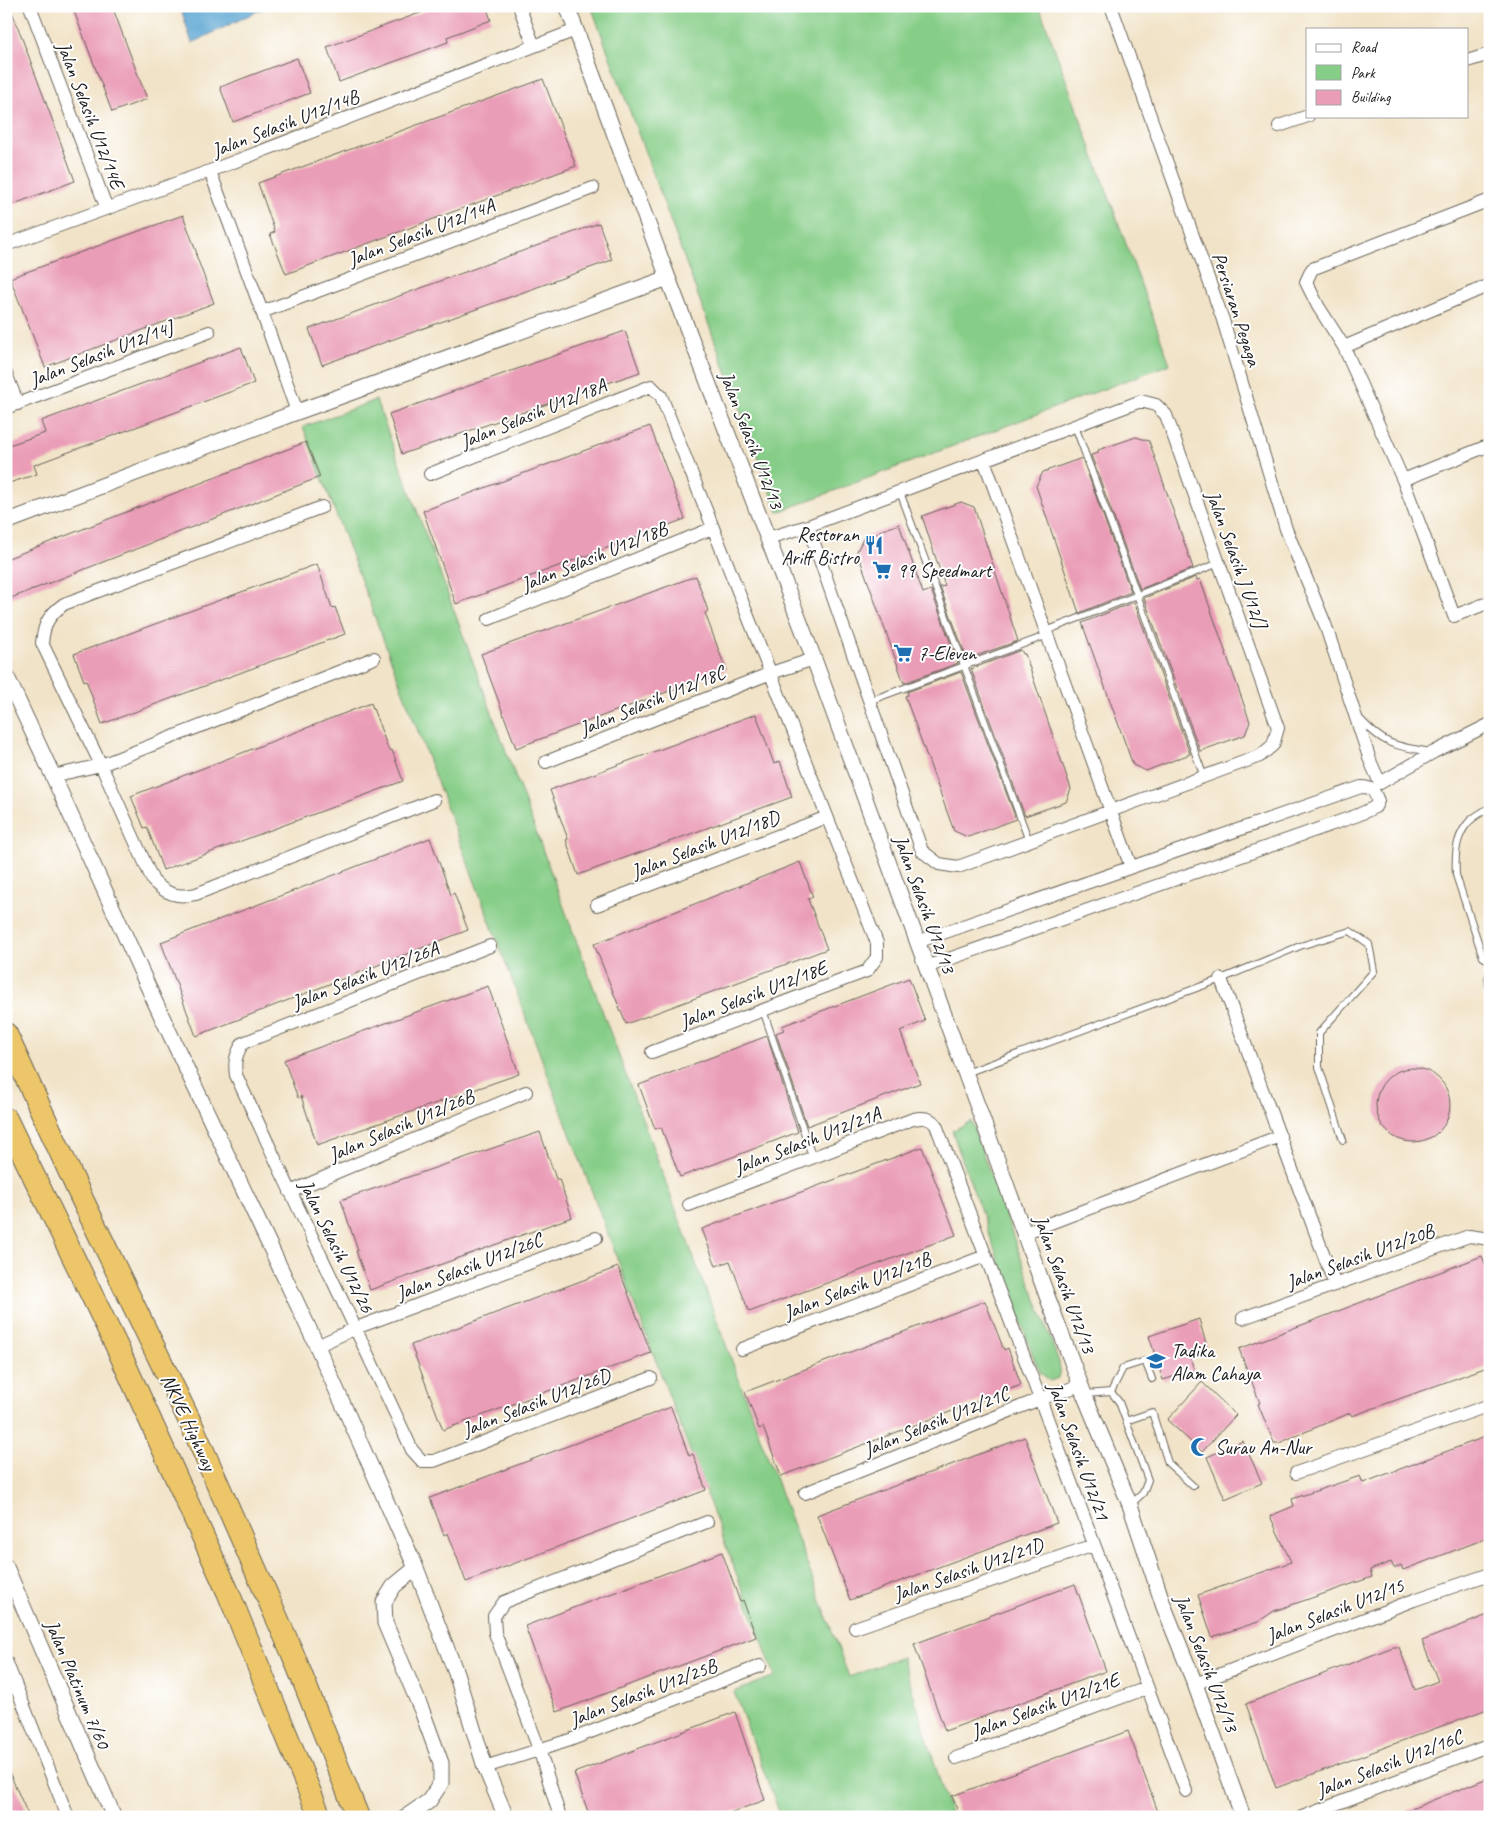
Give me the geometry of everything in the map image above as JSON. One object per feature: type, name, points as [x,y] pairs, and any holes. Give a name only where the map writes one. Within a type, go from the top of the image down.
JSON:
[{"type":"highway","name":"NKVE Highway","points":[[6,1034],[83,1201],[193,1428],[292,1652],[358,1817]]},
{"type":"highway","name":"NKVE Highway","points":[[6,1119],[117,1347],[228,1592],[320,1817]]},
{"type":"street","name":"Jalan Selasih U12/14E","points":[[30,6],[107,209]]},
{"type":"street","points":[[519,6],[534,46]]},
{"type":"street","name":"Jalan Selasih U12/13","points":[[567,6],[668,278],[814,659],[1082,1390],[1130,1505],[1164,1606],[1243,1817]]},
{"type":"street","name":"Persiaran Pegaga","points":[[1111,6],[1223,320],[1286,529],[1325,624],[1380,783],[1434,752]]},
{"type":"street","name":"Jalan Selasih U12/14B","points":[[6,246],[210,172],[576,30]]},
{"type":"street","points":[[1468,61],[1490,54]]},
{"type":"street","points":[[1279,126],[1306,117]]},
{"type":"street","points":[[210,172],[297,412]]},
{"type":"street","name":"Jalan Selasih U12/14A","points":[[262,312],[593,188]]},
{"type":"street","points":[[1490,200],[1312,269],[1306,282],[1318,306],[1344,347],[1403,480],[1454,616],[1490,602]]},
{"type":"street","points":[[6,522],[297,412],[668,278]]},
{"type":"street","points":[[1344,347],[1490,285]]},
{"type":"street","name":"Jalan Selasih U12/14J","points":[[12,406],[208,332]]},
{"type":"street","points":[[6,374],[12,406]]},
{"type":"street","name":"Jalan Selasih U12/18A","points":[[430,474],[651,386],[661,396],[713,528]]},
{"type":"street","name":"Jalan Selasih J U12/J","points":[[1075,426],[1140,401],[1156,405],[1166,415],[1278,728],[1273,745],[1260,756],[1204,777]]},
{"type":"street","points":[[768,538],[808,526],[1075,426]]},
{"type":"street","points":[[1403,480],[1490,445]]},
{"type":"street","points":[[984,460],[1131,867]]},
{"type":"street","points":[[322,507],[64,604],[52,613],[43,629],[42,643],[101,765],[153,881],[161,889],[172,895],[184,897],[196,894],[434,800]]},
{"type":"street","points":[[808,526],[922,851],[939,864],[958,867],[1204,777]]},
{"type":"street","points":[[713,528],[827,817]]},
{"type":"street","name":"Jalan Selasih U12/18B","points":[[489,619],[713,528]]},
{"type":"street","points":[[53,776],[101,765],[374,658]]},
{"type":"street","name":"Jalan Selasih U12/18C","points":[[546,762],[771,673],[814,659]]},
{"type":"street","points":[[6,675],[155,1002],[317,1346],[416,1568],[456,1673],[485,1767],[506,1817]]},
{"type":"street","points":[[1434,752],[1490,724]]},
{"type":"street","points":[[917,942],[1361,787],[1369,787],[1374,790],[1378,801],[1375,807],[1358,815],[926,967]]},
{"type":"street","name":"Jalan Selasih U12/18D","points":[[597,905],[827,817]]},
{"type":"street","name":"Jalan Selasih U12/18E","points":[[652,1052],[868,971],[877,957],[877,943],[827,817]]},
{"type":"street","name":"Jalan Selasih U12/26A","points":[[253,1038],[490,946]]},
{"type":"street","points":[[1221,979],[1335,1285]]},
{"type":"street","name":"Jalan Selasih U12/26","points":[[253,1038],[243,1043],[237,1052],[234,1063],[236,1075],[412,1450],[422,1461],[434,1461]]},
{"type":"street","name":"Jalan Selasih U12/26B","points":[[290,1192],[526,1092]]},
{"type":"street","name":"Jalan Selasih U12/21A","points":[[689,1205],[913,1119],[926,1118],[932,1120],[936,1125]]},
{"type":"street","name":"Jalan Selasih U12/21","points":[[936,1125],[1186,1791]]},
{"type":"street","points":[[1024,1233],[1280,1136]]},
{"type":"street","name":"Jalan Selasih U12/20B","points":[[1243,1318],[1469,1236],[1490,1239]]},
{"type":"street","name":"Jalan Selasih U12/26C","points":[[317,1346],[356,1328],[596,1238]]},
{"type":"street","name":"Jalan Selasih U12/21B","points":[[742,1349],[985,1256]]},
{"type":"street","name":"Jalan Selasih U12/26D","points":[[434,1461],[651,1378]]},
{"type":"street","name":"Jalan Selasih U12/21C","points":[[805,1493],[1040,1399],[1082,1390]]},
{"type":"street","points":[[1296,1473],[1490,1405]]},
{"type":"street","points":[[560,1817],[539,1749],[495,1633],[494,1616],[504,1602],[707,1522]]},
{"type":"street","name":"Jalan Selasih U12/21D","points":[[855,1628],[1094,1545]]},
{"type":"street","name":"Jalan Platinum 7/60","points":[[6,1567],[114,1817]]},
{"type":"street","points":[[406,1817],[428,1801],[440,1783],[441,1773],[441,1763],[422,1711],[385,1623],[384,1602],[394,1586],[416,1568]]},
{"type":"street","name":"Jalan Selasih U12/15","points":[[1194,1684],[1414,1600],[1490,1574]]},
{"type":"street","points":[[6,1661],[12,1691],[68,1817]]},
{"type":"street","name":"Jalan Selasih U12/25B","points":[[485,1767],[570,1740],[760,1666]]},
{"type":"street","name":"Jalan Selasih U12/21E","points":[[956,1758],[1147,1688]]},
{"type":"street","name":"Jalan Selasih U12/16C","points":[[1302,1817],[1490,1745]]},
{"type":"lane","points":[[1075,426],[1204,777]]},
{"type":"lane","points":[[900,492],[1029,841]]},
{"type":"lane","points":[[870,701],[964,666],[1219,563]]},
{"type":"lane","points":[[1355,714],[1374,734],[1391,744],[1434,752]]},
{"type":"lane","points":[[1490,807],[1467,823],[1456,846],[1455,861],[1456,875],[1483,958],[1490,961]]},
{"type":"lane","points":[[966,1073],[1221,979],[1300,946],[1350,931],[1369,944],[1374,971],[1319,1033],[1319,1067],[1343,1140]]},
{"type":"lane","points":[[1490,971],[1490,995]]},
{"type":"lane","points":[[763,1010],[813,1158]]},
{"type":"lane","points":[[1111,1392],[1123,1368],[1145,1360],[1152,1379]]},
{"type":"lane","points":[[1082,1390],[1111,1392],[1119,1402],[1148,1480],[1143,1493],[1130,1505]]},
{"type":"lane","points":[[1126,1420],[1152,1412],[1168,1463],[1193,1486]]},
{"type":"green space","points":[[591,6],[1039,6],[1170,364],[778,512]]},
{"type":"green space","points":[[376,400],[849,1677],[902,1657],[951,1817],[781,1817],[734,1692],[775,1676],[303,427]]},
{"type":"green space","points":[[971,1121],[1059,1362],[1058,1378],[1050,1381],[1041,1373],[1036,1364],[952,1131]]},
{"type":"water","points":[[180,6],[268,6],[192,43]]},
{"type":"building","points":[[6,6],[10,6],[75,181],[6,207]]},
{"type":"building","points":[[72,6],[112,6],[147,99],[112,112]]},
{"type":"building","points":[[439,6],[486,6],[491,20],[447,37],[448,42],[339,82],[327,47]]},
{"type":"building","points":[[297,58],[310,93],[233,122],[220,87]]},
{"type":"building","points":[[543,79],[576,166],[286,274],[270,234],[275,232],[258,183]]},
{"type":"building","points":[[183,215],[214,303],[45,367],[10,278]]},
{"type":"building","points":[[599,223],[612,260],[322,365],[309,329]]},
{"type":"building","points":[[625,331],[640,372],[402,454],[389,414]]},
{"type":"building","points":[[241,347],[254,383],[34,465],[37,474],[6,484],[6,446],[45,433],[41,421]]},
{"type":"building","points":[[650,426],[685,519],[456,604],[423,511]]},
{"type":"building","points":[[1136,437],[1149,441],[1193,568],[1140,589],[1091,455],[1098,453],[1098,450]]},
{"type":"building","points":[[306,442],[320,477],[6,600],[6,559]]},
{"type":"building","points":[[1082,458],[1131,592],[1079,613],[1036,486],[1043,472]]},
{"type":"building","points":[[961,502],[974,507],[1018,641],[967,659],[940,587],[945,586],[922,516]]},
{"type":"building","points":[[899,524],[923,593],[931,590],[958,663],[904,683],[857,551],[864,537]]},
{"type":"building","points":[[317,564],[332,608],[335,607],[345,634],[102,724],[74,654]]},
{"type":"building","points":[[696,576],[708,611],[705,613],[726,670],[516,748],[481,654]]},
{"type":"building","points":[[1196,577],[1197,580],[1200,579],[1250,722],[1245,735],[1200,751],[1144,598]]},
{"type":"building","points":[[1134,602],[1190,754],[1146,771],[1133,765],[1082,623]]},
{"type":"building","points":[[1021,650],[1025,654],[1071,789],[1066,802],[1025,816],[971,669]]},
{"type":"building","points":[[961,672],[1016,819],[968,837],[954,831],[905,696],[908,695],[907,692]]},
{"type":"building","points":[[371,703],[389,751],[392,750],[403,781],[163,870],[147,827],[144,828],[131,796]]},
{"type":"building","points":[[756,714],[774,764],[780,761],[792,797],[578,875],[566,840],[568,839],[550,790]]},
{"type":"building","points":[[430,838],[451,895],[454,893],[468,930],[196,1036],[161,942]]},
{"type":"building","points":[[800,862],[813,897],[808,899],[827,949],[626,1024],[594,944]]},
{"type":"building","points":[[909,978],[925,1021],[900,1031],[920,1083],[807,1126],[776,1033],[784,1030],[782,1026]]},
{"type":"building","points":[[488,986],[519,1074],[317,1145],[301,1096],[298,1098],[284,1060]]},
{"type":"building","points":[[767,1036],[798,1132],[680,1177],[661,1127],[655,1129],[639,1085]]},
{"type":"building","points":[[1413,1068],[1427,1071],[1439,1079],[1447,1091],[1450,1105],[1447,1119],[1439,1131],[1427,1139],[1413,1142],[1399,1139],[1387,1131],[1379,1119],[1376,1105],[1379,1091],[1387,1079],[1399,1071]]},
{"type":"building","points":[[540,1132],[556,1179],[559,1179],[572,1217],[370,1290],[341,1200]]},
{"type":"building","points":[[922,1147],[956,1235],[749,1312],[730,1261],[716,1266],[702,1229]]},
{"type":"building","points":[[1482,1256],[1490,1276],[1490,1366],[1352,1416],[1350,1413],[1279,1443],[1274,1443],[1239,1349]]},
{"type":"building","points":[[618,1267],[651,1353],[443,1430],[411,1345]]},
{"type":"building","points":[[985,1301],[1004,1350],[1008,1348],[1021,1385],[781,1476],[763,1427],[759,1429],[745,1392]]},
{"type":"building","points":[[1199,1319],[1207,1347],[1189,1353],[1194,1370],[1163,1380],[1149,1336]]},
{"type":"building","points":[[1202,1382],[1236,1415],[1202,1452],[1167,1420]]},
{"type":"building","points":[[671,1407],[689,1456],[693,1454],[706,1490],[466,1582],[448,1533],[444,1535],[430,1498]]},
{"type":"building","points":[[1490,1435],[1490,1537],[1403,1570],[1401,1565],[1394,1568],[1391,1562],[1370,1570],[1372,1577],[1274,1611],[1258,1622],[1212,1637],[1198,1595],[1291,1562],[1270,1516],[1294,1506],[1292,1499],[1360,1476],[1363,1483]]},
{"type":"building","points":[[1025,1437],[1057,1523],[850,1600],[817,1515]]},
{"type":"building","points":[[1243,1441],[1262,1483],[1225,1499],[1207,1457]]},
{"type":"building","points":[[722,1552],[740,1602],[743,1600],[756,1637],[557,1712],[525,1626]]},
{"type":"building","points":[[1075,1584],[1106,1671],[945,1731],[914,1644]]},
{"type":"building","points":[[1490,1614],[1490,1708],[1276,1788],[1246,1704],[1393,1647],[1399,1647],[1415,1690],[1438,1681],[1422,1641]]},
{"type":"building","points":[[735,1712],[765,1800],[719,1817],[590,1817],[574,1773]]},
{"type":"building","points":[[1128,1731],[1160,1817],[960,1817],[952,1796]]},
{"type":"building","points":[[6,1765],[29,1817],[6,1817]]},
{"type":"building","points":[[1490,1777],[1490,1817],[1394,1817],[1394,1816]]},
{"type":"place","name":"Restoran Ariff Bistro","points":[[874,545]]},
{"type":"place","name":"99 Speedmart","points":[[882,570]]},
{"type":"place","name":"7-Eleven","points":[[903,653]]},
{"type":"place","name":"Tadika Alam Cahaya","points":[[1156,1361]]},
{"type":"place","name":"Surau An-Nur","points":[[1200,1447]]}]
